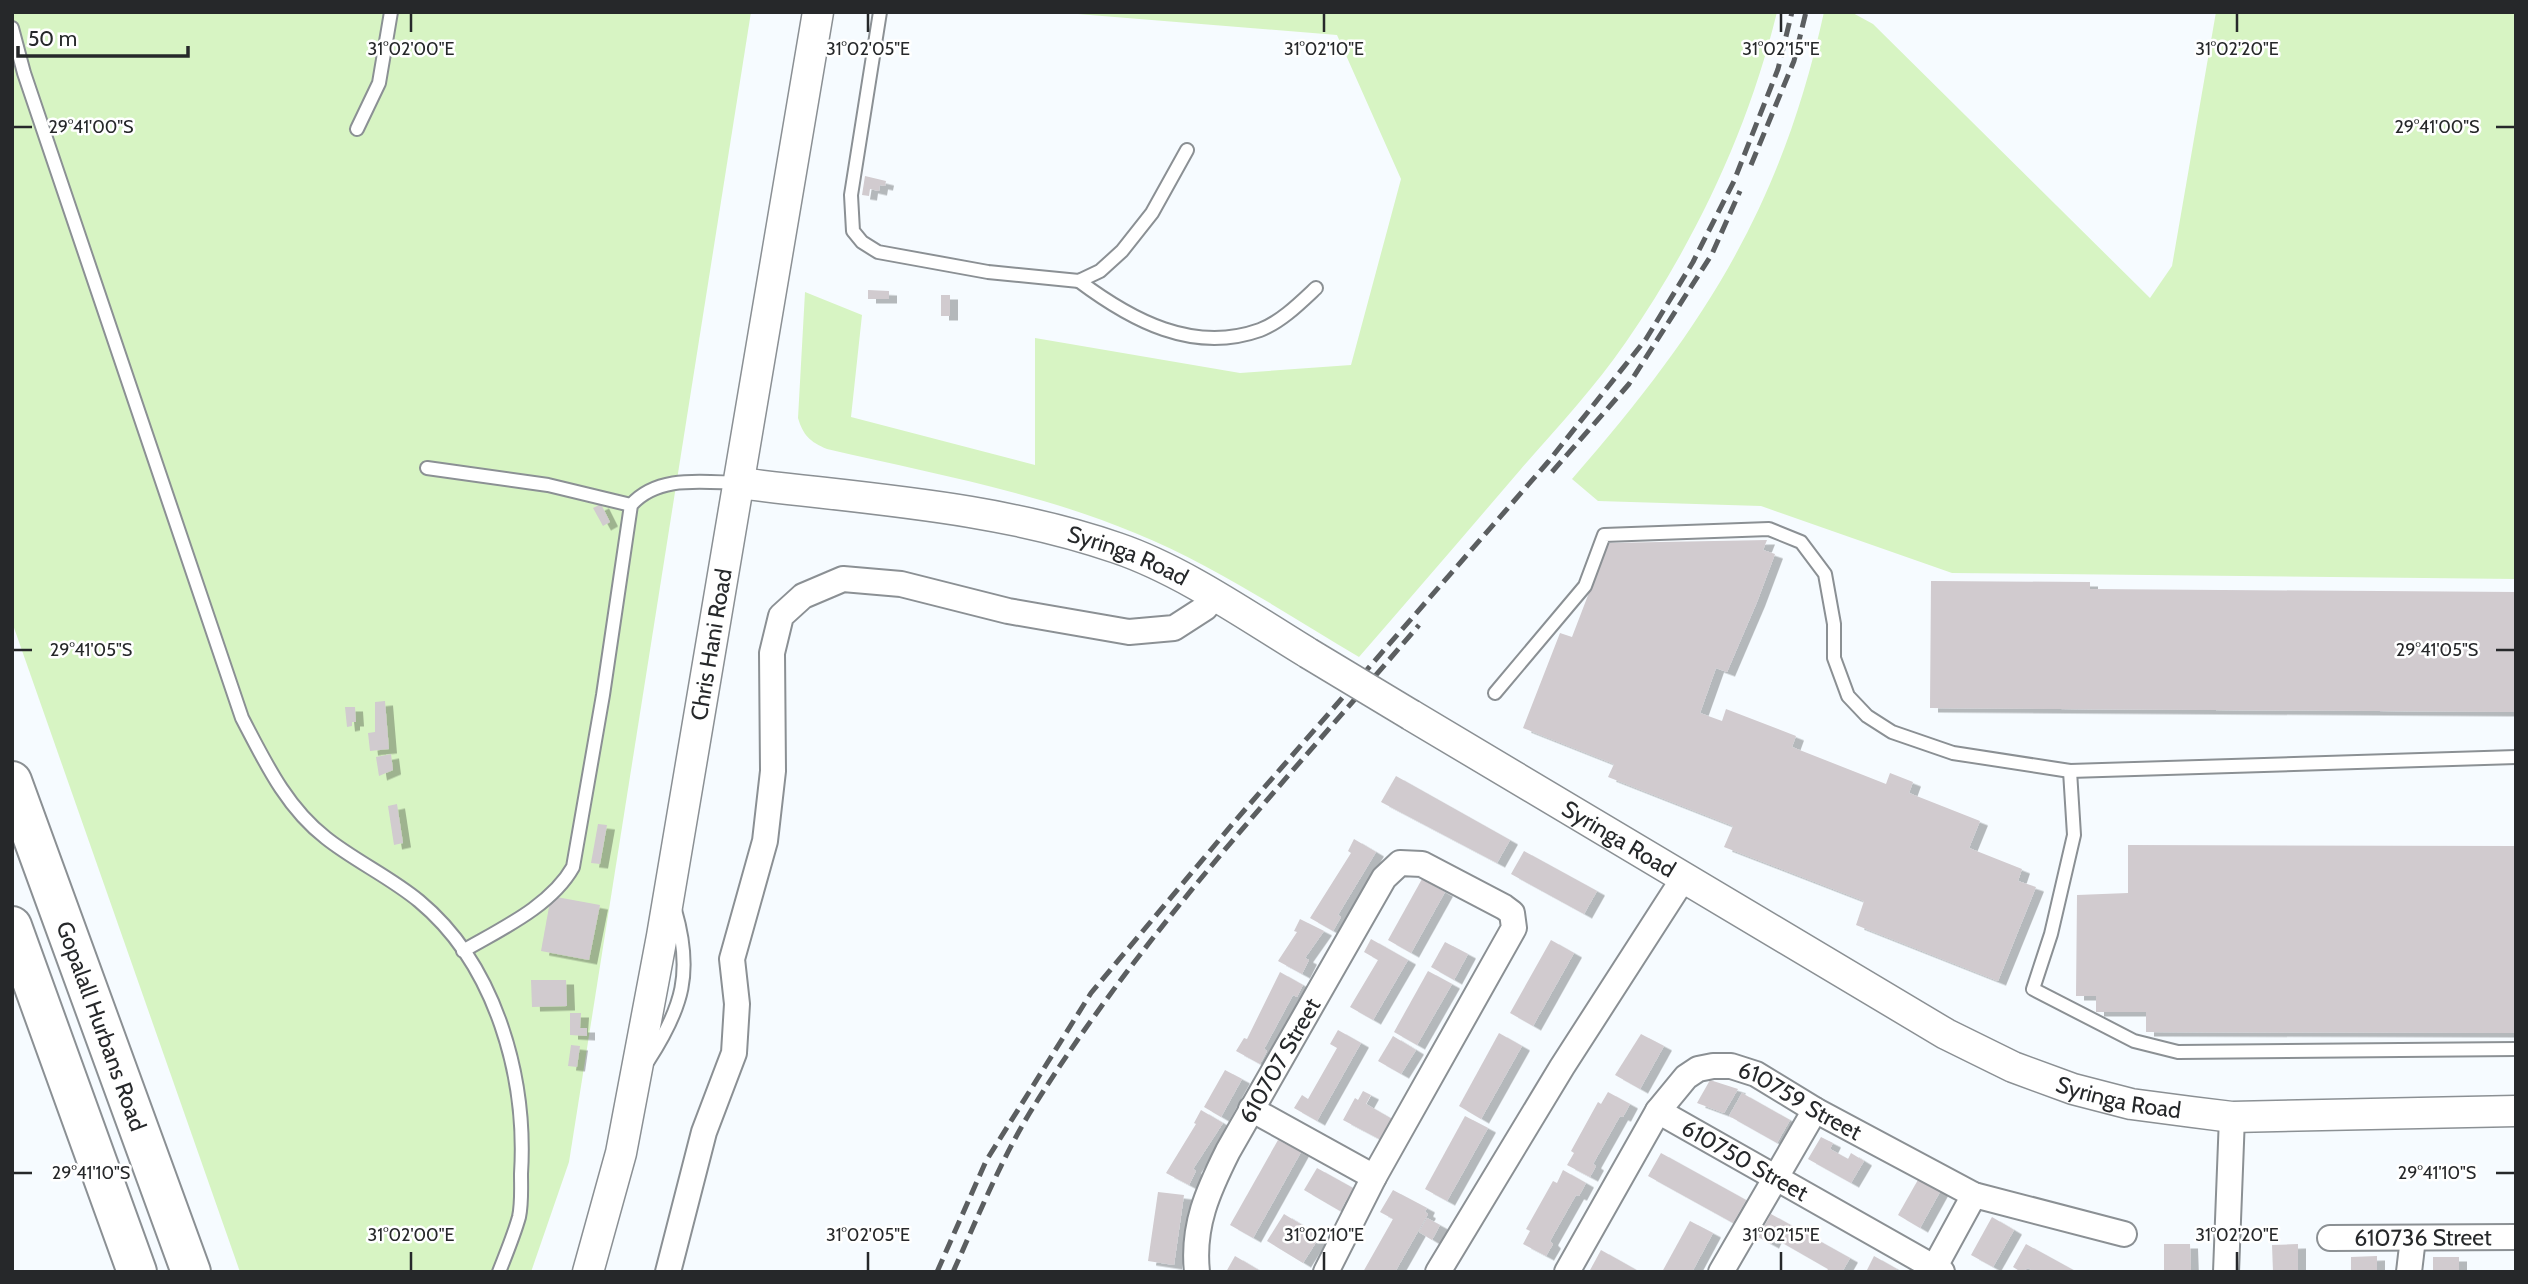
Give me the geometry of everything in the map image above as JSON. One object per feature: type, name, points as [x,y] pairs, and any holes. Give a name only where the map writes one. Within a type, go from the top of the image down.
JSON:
[{"type":"highway","name":"Gopalall Hurbans Road","points":[[12,781],[191,1272]]},
{"type":"highway","points":[[12,926],[137,1272]]},
{"type":"street","name":"Chris Hani Road","points":[[588,1272],[621,1153],[670,893],[818,12]]},
{"type":"street","name":"Syringa Road","points":[[739,483],[909,502],[1035,524],[1118,548],[1215,596],[1683,879],[1946,1034],[2013,1067],[2073,1089],[2131,1104],[2232,1117],[2516,1111]]},
{"type":"street","points":[[668,1272],[701,1142],[734,1052],[737,1004],[732,959],[765,841],[774,771],[772,653],[781,616],[803,596],[844,579],[901,584],[1008,611],[1129,632],[1174,628],[1205,608],[1215,596]]},
{"type":"street","name":"610707 Street","points":[[1197,1272],[1196,1231],[1206,1196],[1251,1109],[1384,877],[1401,863],[1422,864],[1504,907],[1511,913],[1514,928],[1374,1177]]},
{"type":"street","points":[[1438,1272],[1562,1067],[1683,879]]},
{"type":"street","name":"610759 Street","points":[[1567,1272],[1658,1111],[1686,1077],[1698,1069],[1713,1066],[1731,1066],[1756,1074],[1815,1110],[1973,1195],[2124,1234]]},
{"type":"street","points":[[1251,1109],[1374,1177],[1326,1272]]},
{"type":"street","points":[[1721,1272],[1815,1110]]},
{"type":"street","name":"610750 Street","points":[[1658,1111],[1936,1270]]},
{"type":"street","points":[[2226,1272],[2232,1117]]},
{"type":"street","points":[[1936,1270],[1973,1195]]},
{"type":"street","name":"610736 Street","points":[[2330,1238],[2516,1237]]},
{"type":"street","points":[[2409,1272],[2413,1238]]},
{"type":"lane","points":[[357,129],[380,83],[391,12]]},
{"type":"lane","points":[[805,12],[810,60]]},
{"type":"lane","points":[[880,12],[851,195],[853,231],[862,242],[878,252],[908,260],[988,272],[1079,281],[1100,271],[1122,251],[1152,213],[1187,150]]},
{"type":"lane","points":[[12,28],[29,86],[242,718],[271,775],[298,812],[327,839],[419,901],[463,951],[481,980],[509,1045],[520,1098],[522,1157],[519,1216],[499,1272]]},
{"type":"lane","points":[[1079,281],[1108,303],[1152,327],[1212,337],[1261,329],[1294,309],[1316,288]]},
{"type":"lane","points":[[427,468],[548,485],[631,505]]},
{"type":"lane","points":[[463,951],[520,918],[565,882],[573,867],[603,695],[631,505],[641,493],[653,486],[695,482],[739,483]]},
{"type":"lane","points":[[1495,693],[1585,586],[1604,535],[1769,529],[1801,542],[1825,574],[1834,624],[1834,658],[1848,696],[1867,716],[1892,732],[1953,753],[2070,771],[2516,757]]},
{"type":"lane","points":[[2070,771],[2074,835],[2051,934],[2033,989],[2134,1041],[2178,1052],[2516,1049]]},
{"type":"green space","points":[[12,12],[751,12],[569,1162],[531,1272],[240,1272],[12,622]]},
{"type":"green space","points":[[1053,12],[1777,12],[1751,100],[1735,142],[1696,225],[1651,304],[1589,391],[1359,657],[1221,575],[1135,533],[1022,495],[827,449],[812,441],[802,429],[798,418],[805,292],[862,315],[851,417],[1035,465],[1035,338],[1240,373],[1351,365],[1401,179],[1337,35]]},
{"type":"green space","points":[[1824,12],[1851,12],[1873,24],[2150,298],[2172,266],[2216,12],[2516,12],[2516,579],[1952,573],[1761,506],[1598,501],[1572,479],[1660,371],[1698,318],[1731,264],[1760,207],[1785,147],[1806,83]]},
{"type":"building","points":[[865,176],[886,181],[885,186],[880,185],[879,191],[870,189],[869,196],[862,195]]},
{"type":"building","points":[[868,290],[889,291],[889,299],[868,299]]},
{"type":"building","points":[[941,295],[950,295],[950,316],[941,316]]},
{"type":"building","points":[[601,504],[610,522],[603,526],[593,508]]},
{"type":"building","points":[[1767,540],[1763,550],[1775,554],[1757,602],[1727,672],[1716,668],[1700,713],[1722,721],[1726,709],[1796,736],[1792,747],[1886,784],[1890,773],[1913,782],[1909,793],[1980,821],[1969,848],[2022,869],[2018,881],[2036,887],[1998,981],[1856,925],[1864,901],[1724,847],[1733,826],[1608,777],[1614,764],[1523,728],[1560,633],[1572,637],[1608,543]]},
{"type":"building","points":[[1931,581],[2090,582],[2090,589],[2516,592],[2516,712],[1930,708]]},
{"type":"building","points":[[385,701],[389,749],[370,751],[368,733],[375,732],[375,702]]},
{"type":"building","points":[[345,707],[355,707],[356,722],[352,722],[352,726],[347,727]]},
{"type":"building","points":[[391,754],[393,770],[379,776],[376,757]]},
{"type":"building","points":[[1396,776],[1510,840],[1497,863],[1381,802]]},
{"type":"building","points":[[397,804],[403,843],[394,845],[388,806]]},
{"type":"building","points":[[598,824],[607,825],[600,864],[591,863]]},
{"type":"building","points":[[1354,839],[1376,852],[1338,915],[1341,917],[1333,931],[1310,918],[1351,853],[1348,851]]},
{"type":"building","points":[[2128,845],[2516,846],[2516,1033],[2146,1032],[2146,1012],[2096,1012],[2096,996],[2076,996],[2077,895],[2128,893]]},
{"type":"building","points":[[1524,851],[1597,891],[1584,914],[1511,874]]},
{"type":"building","points":[[1422,879],[1445,892],[1411,953],[1388,940]]},
{"type":"building","points":[[551,896],[600,905],[589,960],[541,951]]},
{"type":"building","points":[[1300,919],[1324,931],[1305,958],[1309,960],[1302,974],[1278,961],[1297,932],[1294,931]]},
{"type":"building","points":[[1371,939],[1408,960],[1373,1020],[1350,1007],[1378,960],[1364,952]]},
{"type":"building","points":[[1551,940],[1574,953],[1533,1026],[1510,1013]]},
{"type":"building","points":[[1445,942],[1468,954],[1454,980],[1431,967]]},
{"type":"building","points":[[1428,971],[1452,984],[1417,1045],[1394,1032]]},
{"type":"building","points":[[1280,972],[1303,985],[1297,997],[1293,995],[1264,1049],[1267,1051],[1260,1064],[1236,1051],[1244,1038],[1247,1039]]},
{"type":"building","points":[[531,980],[566,980],[567,1006],[532,1007]]},
{"type":"building","points":[[570,1013],[581,1013],[580,1028],[587,1028],[587,1036],[570,1035]]},
{"type":"building","points":[[1338,1030],[1361,1043],[1317,1121],[1294,1108],[1302,1095],[1308,1099],[1337,1048],[1330,1044]]},
{"type":"building","points":[[1499,1033],[1522,1046],[1481,1119],[1459,1106]]},
{"type":"building","points":[[1641,1034],[1664,1046],[1640,1089],[1615,1075]]},
{"type":"building","points":[[1393,1036],[1416,1050],[1401,1074],[1378,1061]]},
{"type":"building","points":[[571,1045],[580,1046],[577,1067],[568,1066]]},
{"type":"building","points":[[1225,1070],[1242,1079],[1221,1117],[1204,1107]]},
{"type":"building","points":[[1710,1080],[1738,1089],[1724,1113],[1697,1103]]},
{"type":"building","points":[[1363,1091],[1371,1095],[1366,1104],[1392,1119],[1381,1140],[1343,1120],[1355,1098],[1358,1100]]},
{"type":"building","points":[[1608,1092],[1630,1104],[1623,1117],[1620,1116],[1593,1164],[1596,1166],[1590,1177],[1567,1165],[1574,1153],[1571,1151],[1598,1102],[1601,1104]]},
{"type":"building","points":[[1742,1093],[1790,1120],[1777,1143],[1729,1116]]},
{"type":"building","points":[[1201,1110],[1223,1123],[1193,1169],[1196,1171],[1189,1185],[1166,1173],[1196,1124],[1194,1123]]},
{"type":"building","points":[[1465,1116],[1488,1128],[1447,1201],[1425,1189]]},
{"type":"building","points":[[1821,1137],[1833,1143],[1830,1149],[1848,1159],[1851,1153],[1864,1161],[1851,1183],[1808,1159]]},
{"type":"building","points":[[1278,1140],[1301,1152],[1253,1238],[1230,1225]]},
{"type":"building","points":[[1661,1153],[1746,1200],[1733,1223],[1648,1176]]},
{"type":"building","points":[[1317,1168],[1353,1188],[1340,1211],[1304,1190]]},
{"type":"building","points":[[1563,1170],[1586,1183],[1579,1196],[1576,1195],[1550,1241],[1553,1244],[1546,1256],[1523,1244],[1530,1231],[1526,1229],[1553,1181],[1557,1183]]},
{"type":"building","points":[[1919,1178],[1941,1190],[1920,1228],[1898,1215]]},
{"type":"building","points":[[1393,1190],[1427,1208],[1425,1212],[1428,1214],[1395,1272],[1363,1272],[1393,1219],[1380,1212]]},
{"type":"building","points":[[1158,1192],[1184,1195],[1174,1265],[1148,1261]]},
{"type":"building","points":[[1284,1214],[1320,1236],[1303,1263],[1267,1241]]},
{"type":"building","points":[[1771,1214],[1850,1258],[1842,1272],[1826,1272],[1828,1269],[1774,1238],[1771,1244],[1758,1237]]},
{"type":"building","points":[[1992,1217],[2014,1230],[1993,1267],[1971,1255]]},
{"type":"building","points":[[1427,1218],[1440,1225],[1432,1240],[1419,1232]]},
{"type":"building","points":[[1690,1221],[1713,1233],[1692,1272],[1662,1272]]},
{"type":"building","points":[[2026,1244],[2077,1272],[2035,1272],[2028,1268],[2021,1272],[2013,1267]]},
{"type":"building","points":[[2164,1244],[2190,1244],[2191,1272],[2164,1272]]},
{"type":"building","points":[[2298,1244],[2298,1272],[2273,1272],[2272,1245]]},
{"type":"building","points":[[1601,1250],[1640,1272],[1589,1272]]},
{"type":"building","points":[[1235,1256],[1262,1272],[1226,1272]]},
{"type":"building","points":[[1874,1256],[1897,1269],[1895,1272],[1866,1272]]},
{"type":"building","points":[[2377,1256],[2377,1272],[2351,1272],[2351,1257]]},
{"type":"building","points":[[2433,1257],[2459,1257],[2459,1272],[2433,1272]]},
{"type":"railway","points":[[937,1272],[986,1161],[1091,993],[1235,821],[1548,462],[1646,339],[1693,262],[1734,181],[1778,69],[1792,12]]},
{"type":"railway","points":[[1751,165],[1794,61],[1806,12]]},
{"type":"railway","points":[[1552,472],[1629,384],[1712,254],[1740,191]]},
{"type":"railway","points":[[953,1272],[1018,1133],[1117,985],[1214,862],[1419,625]]}]
